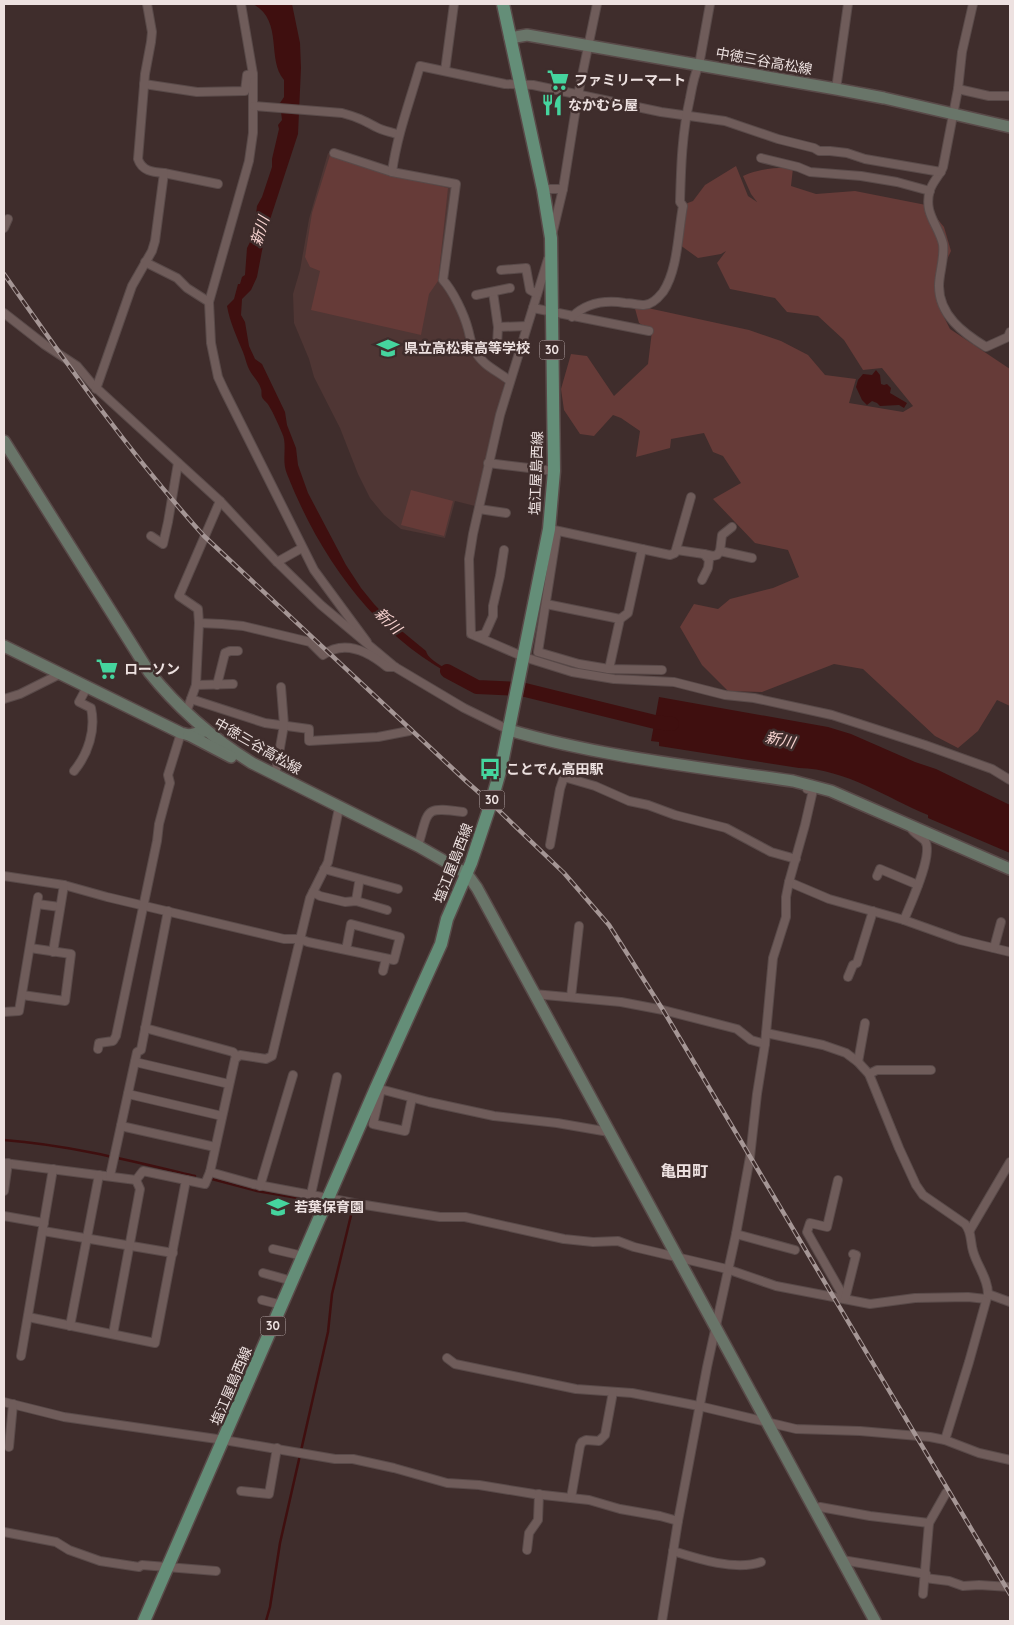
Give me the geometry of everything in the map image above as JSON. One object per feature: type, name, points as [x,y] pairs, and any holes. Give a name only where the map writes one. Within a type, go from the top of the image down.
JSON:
[{"type":"main road","name":"塩江屋島西線","points":[[144,1621],[327,1201],[442,944],[447,919],[467,874],[492,803],[510,727],[523,660],[553,530],[554,472],[551,243],[543,189],[503,4]]},
{"type":"street","points":[[147,4],[152,32],[144,84],[138,159],[140,166],[148,171],[218,184]]},
{"type":"street","points":[[240,4],[253,74],[253,133],[249,161],[209,302],[211,343],[218,377],[302,548],[326,587],[367,642]]},
{"type":"street","points":[[445,71],[454,4]]},
{"type":"street","points":[[597,4],[578,95],[563,190],[551,243],[488,463],[469,559],[470,634],[523,660],[595,677],[674,682],[725,695],[754,698],[802,707],[925,745],[992,769],[1010,780]]},
{"type":"street","points":[[572,317],[576,312],[594,304],[608,301],[646,305],[663,292],[670,276],[676,253],[683,206],[680,202],[682,145],[686,116],[699,64],[710,4]]},
{"type":"street","points":[[836,89],[848,4]]},
{"type":"street","points":[[973,4],[962,52],[958,89],[941,172],[934,180],[928,203],[930,217],[938,231],[943,246],[939,287],[941,304],[950,320],[986,347],[1008,337],[1010,332]]},
{"type":"street","name":"中徳三谷高松線","points":[[510,38],[527,35],[699,64],[836,89],[1010,127]]},
{"type":"street","points":[[392,172],[399,135],[405,122],[420,66],[505,84],[533,85],[686,116],[725,121],[778,139],[799,143],[819,151],[847,153],[865,159],[941,172]]},
{"type":"street","points":[[144,84],[197,92],[245,91],[248,75],[253,74]]},
{"type":"street","points":[[958,89],[989,96],[1010,96]]},
{"type":"street","points":[[254,106],[321,112],[331,111],[355,116],[376,127],[399,135]]},
{"type":"street","points":[[334,153],[392,172],[456,184],[444,280],[449,286],[468,326],[474,350],[491,369],[510,381]]},
{"type":"street","points":[[761,158],[798,167],[810,172],[861,176],[897,182],[930,191]]},
{"type":"street","points":[[96,388],[132,286],[152,251],[164,173]]},
{"type":"street","points":[[543,189],[563,190]]},
{"type":"street","points":[[4,228],[8,219]]},
{"type":"street","points":[[145,262],[177,278],[187,288],[209,302]]},
{"type":"street","points":[[501,270],[526,268],[530,290],[537,294]]},
{"type":"street","points":[[476,295],[510,288]]},
{"type":"street","points":[[493,292],[498,327],[498,346]]},
{"type":"street","points":[[533,308],[648,331]]},
{"type":"street","points":[[4,313],[45,345],[77,366],[96,388],[220,501],[276,562],[321,605],[395,667],[464,708],[539,738],[646,759],[776,778],[815,786],[908,824],[1010,870]]},
{"type":"street","points":[[498,327],[527,326]]},
{"type":"street","points":[[4,441],[149,672],[166,693],[206,730]]},
{"type":"street","points":[[152,536],[163,544],[178,463]]},
{"type":"street","points":[[488,463],[554,472]]},
{"type":"street","points":[[662,670],[609,669],[579,664],[538,652],[546,604],[553,530],[670,555],[677,550],[690,496]]},
{"type":"street","points":[[186,713],[196,685],[200,623],[198,609],[179,596],[220,501]]},
{"type":"street","points":[[479,509],[506,513]]},
{"type":"street","points":[[677,550],[713,556],[718,555],[722,535],[732,527]]},
{"type":"street","points":[[276,562],[302,548]]},
{"type":"street","points":[[609,669],[620,619],[628,613],[642,549]]},
{"type":"street","points":[[476,636],[485,634],[493,616],[493,606],[504,550]]},
{"type":"street","points":[[720,551],[752,558]]},
{"type":"street","points":[[702,580],[708,568],[709,560],[704,554]]},
{"type":"street","points":[[546,604],[620,619]]},
{"type":"street","points":[[200,623],[243,626],[310,642],[324,655],[334,648],[359,649],[375,657],[387,667],[395,667]]},
{"type":"street","points":[[4,646],[231,757],[252,763]]},
{"type":"street","points":[[217,685],[225,654],[230,651],[238,651]]},
{"type":"street","points":[[4,698],[20,694],[60,674]]},
{"type":"street","points":[[196,685],[233,684]]},
{"type":"street","points":[[74,771],[84,759],[92,728],[93,717],[91,708],[79,702],[87,687]]},
{"type":"street","points":[[276,776],[284,725],[281,687]]},
{"type":"street","points":[[191,698],[265,723],[309,729],[309,741],[378,737],[409,731]]},
{"type":"street","name":"中徳三谷高松線","points":[[185,734],[206,730],[252,763],[418,846],[467,874]]},
{"type":"street","points":[[98,1049],[100,1043],[113,1041],[116,1036],[158,841],[159,824],[170,783],[168,776],[185,734]]},
{"type":"street","points":[[550,845],[564,777],[595,786],[629,801],[648,805],[675,816],[726,828],[771,852],[796,859]]},
{"type":"street","points":[[662,1621],[699,1406],[736,1234],[750,1157],[765,1044],[773,958],[786,917],[786,897],[789,882],[813,790],[778,783],[776,778]]},
{"type":"street","points":[[136,1180],[143,1170],[205,1184],[210,1172],[235,1059],[240,1055],[266,1059],[272,1056],[310,898],[332,848],[339,808]]},
{"type":"street","points":[[418,846],[428,814],[433,810],[439,808],[463,812]]},
{"type":"street","points":[[904,920],[918,885],[927,847],[924,840],[913,832],[908,824]]},
{"type":"street","points":[[324,869],[398,889]]},
{"type":"street","points":[[877,876],[880,869],[918,885]]},
{"type":"street","points":[[467,874],[477,888],[875,1621]]},
{"type":"street","points":[[4,876],[64,885],[284,939],[300,939],[346,950],[386,959],[394,960],[400,937],[352,924],[346,950]]},
{"type":"street","points":[[789,882],[829,899],[904,920],[952,937],[1010,952]]},
{"type":"street","points":[[356,901],[359,883]]},
{"type":"street","points":[[53,952],[64,885]]},
{"type":"street","points":[[313,892],[320,896],[345,902],[356,901],[387,910]]},
{"type":"street","points":[[4,1012],[19,1011],[38,901],[60,907]]},
{"type":"street","points":[[110,1176],[137,1052],[141,1050],[168,911]]},
{"type":"street","points":[[848,977],[853,965],[857,963],[873,911]]},
{"type":"street","points":[[994,948],[1001,922]]},
{"type":"street","points":[[571,997],[579,926]]},
{"type":"street","points":[[22,995],[65,1001],[71,954],[30,948]]},
{"type":"street","points":[[383,971],[386,959]]},
{"type":"street","points":[[534,994],[621,1002],[737,1028],[750,1040],[765,1044]]},
{"type":"street","points":[[858,1062],[865,1023]]},
{"type":"street","points":[[145,1028],[232,1052],[237,1057]]},
{"type":"street","points":[[766,1033],[824,1045],[846,1053],[858,1062],[869,1074],[898,1148],[916,1185],[923,1195],[965,1224],[970,1230],[972,1250],[988,1285],[987,1296],[945,1440]]},
{"type":"street","points":[[135,1062],[229,1084]]},
{"type":"street","points":[[869,1074],[877,1070],[931,1070]]},
{"type":"street","points":[[260,1186],[294,1075]]},
{"type":"street","points":[[311,1194],[337,1077]]},
{"type":"street","points":[[412,1098],[405,1131],[374,1124],[378,1088],[412,1098],[494,1116],[557,1123],[609,1132]]},
{"type":"street","points":[[128,1094],[222,1116]]},
{"type":"street","points":[[121,1126],[215,1147]]},
{"type":"street","points":[[970,1230],[1010,1162]]},
{"type":"street","points":[[4,1191],[6,1163],[136,1180]]},
{"type":"street","points":[[21,1356],[53,1169]]},
{"type":"street","points":[[210,1172],[260,1186],[311,1194],[327,1201],[359,1204],[440,1217],[465,1217],[564,1239],[593,1242],[618,1241],[634,1247],[727,1269],[776,1286],[870,1304],[915,1298],[987,1296],[1010,1302]]},
{"type":"street","points":[[70,1326],[98,1175]]},
{"type":"street","points":[[113,1334],[140,1189],[136,1180]]},
{"type":"street","points":[[28,1317],[155,1343],[186,1180]]},
{"type":"street","points":[[838,1180],[827,1227],[810,1223],[807,1232],[845,1299]]},
{"type":"street","points":[[4,1216],[86,1238],[172,1253]]},
{"type":"street","points":[[736,1234],[795,1250]]},
{"type":"street","points":[[274,1249],[303,1256]]},
{"type":"street","points":[[845,1299],[856,1255],[853,1254]]},
{"type":"street","points":[[263,1273],[292,1281]]},
{"type":"street","points":[[262,1300],[282,1305]]},
{"type":"street","points":[[447,1358],[455,1364],[576,1389],[632,1393],[699,1406],[796,1429],[915,1435],[945,1440],[979,1453],[1010,1460]]},
{"type":"street","points":[[571,1498],[580,1446],[586,1440],[600,1442],[605,1435],[613,1392]]},
{"type":"street","points":[[4,1402],[64,1417],[277,1448],[335,1459],[353,1459],[447,1483],[479,1485],[589,1500],[620,1509],[678,1521]]},
{"type":"street","points":[[9,1447],[13,1404]]},
{"type":"street","points":[[241,1491],[269,1494],[277,1448]]},
{"type":"street","points":[[923,1594],[929,1523],[946,1493]]},
{"type":"street","points":[[527,1550],[529,1532],[538,1520],[539,1494]]},
{"type":"street","points":[[814,1510],[820,1507],[870,1516],[929,1523]]},
{"type":"street","points":[[4,1532],[56,1542],[69,1550],[100,1560],[139,1567],[142,1565],[216,1571]]},
{"type":"street","points":[[673,1551],[739,1566],[753,1565],[761,1562]]},
{"type":"street","points":[[842,1560],[926,1576],[963,1586],[1010,1587]]},
{"type":"shaded area","name":"県立高松東高等学校","points":[[328,153],[392,173],[453,186],[440,282],[446,286],[465,324],[478,361],[489,371],[497,372],[505,381],[475,506],[455,501],[445,538],[401,529],[384,515],[370,498],[358,474],[340,428],[314,377],[309,359],[294,323],[293,294],[300,270],[309,219]]},
{"type":"shaded area","points":[[330,155],[387,173],[448,188],[438,281],[429,294],[421,335],[311,310],[320,271],[310,267],[305,257],[312,213]]},
{"type":"shaded area","points":[[736,166],[748,196],[757,202],[743,176],[773,168],[793,168],[791,186],[816,194],[855,191],[926,205],[944,227],[951,251],[941,272],[938,305],[950,329],[1010,369],[1010,706],[997,700],[978,731],[958,748],[935,736],[863,669],[834,664],[762,692],[728,691],[702,665],[680,627],[694,604],[718,609],[730,599],[773,588],[799,577],[788,550],[755,543],[713,499],[741,483],[723,456],[713,452],[704,433],[671,439],[670,448],[636,457],[640,431],[621,418],[613,415],[594,436],[580,434],[564,410],[561,389],[571,354],[587,356],[614,396],[648,364],[652,331],[639,323],[634,305],[749,330],[781,341],[808,355],[825,375],[856,379],[849,403],[903,412],[913,406],[882,368],[863,370],[844,340],[818,316],[787,312],[775,298],[730,289],[717,263],[726,251],[721,254],[698,258],[680,245],[685,204],[693,201],[705,185]]},
{"type":"shaded area","points":[[411,490],[453,501],[444,536],[401,525]]},
{"type":"water","points":[[253,4],[292,4],[300,43],[301,68],[298,134],[265,235],[257,277],[251,290],[242,299],[241,315],[245,322],[249,346],[255,359],[262,364],[285,412],[287,425],[296,448],[298,465],[308,493],[346,565],[361,588],[392,623],[426,651],[437,663],[467,678],[461,680],[431,663],[403,642],[355,594],[335,566],[317,537],[287,474],[285,469],[284,438],[271,409],[262,397],[260,386],[248,367],[230,318],[227,306],[234,299],[238,284],[240,284],[242,277],[245,275],[247,248],[253,236],[249,235],[254,232],[257,206],[272,167],[279,129],[278,125],[282,120],[280,103],[284,97],[284,80],[276,62],[272,30],[262,11]]},
{"type":"water","points":[[876,370],[880,375],[881,384],[887,384],[891,388],[890,393],[907,403],[904,408],[899,405],[880,406],[872,401],[867,405],[862,400],[856,387],[858,380],[863,374],[872,375]]},
{"type":"water","points":[[659,697],[828,727],[851,734],[915,762],[936,769],[1010,805],[1010,853],[928,818],[928,815],[833,773],[659,746],[659,742],[651,741]]},
{"type":"waterway","name":"新川","points":[[447,671],[477,687],[521,689],[655,722],[672,724]]},
{"type":"waterway","points":[[4,1140],[28,1142],[124,1159],[195,1176]]},
{"type":"waterway","points":[[212,1179],[257,1191],[321,1202]]},
{"type":"waterway","points":[[266,1621],[280,1543],[328,1332],[332,1294],[353,1207],[329,1204]]},
{"type":"railway","points":[[4,274],[75,375],[125,441],[204,536],[564,873],[609,925],[663,1010],[1010,1594]]},
{"type":"place","name":"ファミリーマート","points":[[558,80]]},
{"type":"place","name":"なかむら屋","points":[[552,105]]},
{"type":"place","name":"県立高松東高等学校","points":[[388,348]]},
{"type":"place","name":"ローソン","points":[[107,669]]},
{"type":"place","name":"ことでん高田駅","points":[[490,769]]},
{"type":"place","name":"若葉保育園","points":[[278,1207]]},
{"type":"district","name":"亀田町","points":[[684,1171]]}]
